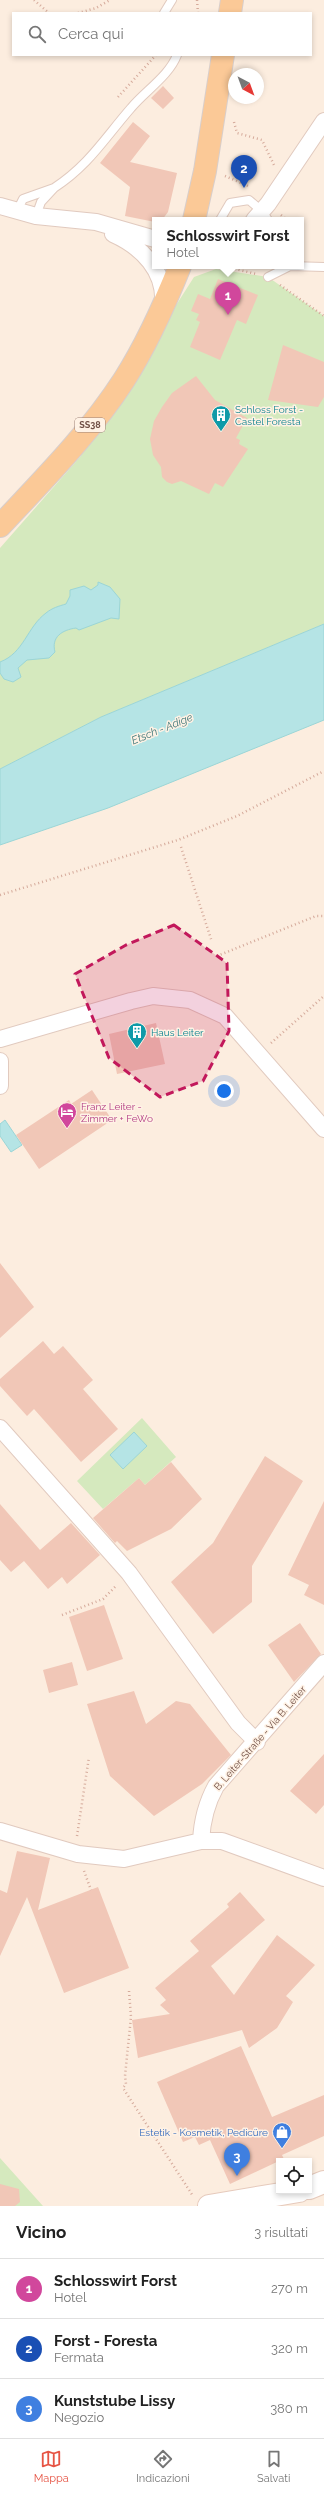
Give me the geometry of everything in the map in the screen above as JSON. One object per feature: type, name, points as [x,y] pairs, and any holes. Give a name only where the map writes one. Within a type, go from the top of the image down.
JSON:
[{"type":"main road","points":[[230,12],[232,0]]},
{"type":"main road","points":[[195,217],[205,171],[223,56]]},
{"type":"main road","name":"SS38","points":[[0,526],[76,443],[123,381],[162,310],[179,269]]},
{"type":"main road","points":[[312,2187],[324,2182]]},
{"type":"main road","points":[[202,2203],[262,2201],[289,2194]]},
{"type":"street","points":[[261,217],[324,120]]},
{"type":"street","points":[[0,206],[36,216],[96,222],[152,238]]},
{"type":"street","points":[[96,222],[103,230],[138,248],[150,259],[152,264]]},
{"type":"street","points":[[154,269],[164,297],[162,310]]},
{"type":"street","points":[[0,1039],[131,1000],[153,996],[190,1000],[217,1011],[259,1054],[324,1129]]},
{"type":"street","points":[[0,1061],[0,1086]]},
{"type":"street","points":[[0,1428],[129,1573],[238,1723],[257,1742]]},
{"type":"street","name":"B. Leiter-Straße - Via B. Leiter","points":[[200,1841],[202,1818],[208,1800],[216,1786],[257,1742],[324,1664]]},
{"type":"street","points":[[0,1831],[75,1852],[124,1859],[200,1841],[222,1841],[324,1878]]},
{"type":"lane","points":[[165,12],[172,0]]},
{"type":"lane","points":[[36,216],[41,202],[54,188],[88,162],[131,108],[170,67],[176,56]]},
{"type":"lane","points":[[17,211],[23,198],[54,188]]},
{"type":"lane","points":[[222,217],[230,203],[237,200],[249,200],[261,217]]},
{"type":"lane","points":[[304,266],[324,267]]},
{"type":"lane","points":[[268,278],[284,269]]},
{"type":"path","points":[[34,0],[48,12]]},
{"type":"path","points":[[82,12],[96,8],[110,0]]},
{"type":"path","points":[[196,0],[198,12]]},
{"type":"path","points":[[118,97],[155,56]]},
{"type":"path","points":[[232,117],[237,133],[262,140],[278,174],[278,190]]},
{"type":"path","points":[[0,895],[178,840],[236,816],[324,771]]},
{"type":"path","points":[[182,847],[212,942]]},
{"type":"path","points":[[217,956],[316,916],[324,916]]},
{"type":"path","points":[[259,1054],[324,996]]},
{"type":"path","points":[[62,1615],[104,1599],[129,1573]]},
{"type":"path","points":[[75,1852],[89,1757]]},
{"type":"path","points":[[129,1991],[131,2017],[125,2076],[126,2084],[123,2088],[202,2203]]},
{"type":"highlighted area","points":[[174,925],[227,963],[229,1031],[203,1081],[160,1097],[109,1058],[75,974],[126,945]]},
{"type":"green space","points":[[216,269],[268,277],[324,316],[324,624],[101,717],[0,769],[0,548],[80,457],[134,383],[166,321],[194,277]]},
{"type":"green space","points":[[142,1418],[176,1457],[145,1485],[139,1478],[103,1509],[77,1481]]},
{"type":"green space","points":[[0,2158],[43,2206],[0,2206]]},
{"type":"water","points":[[98,582],[110,587],[120,599],[119,619],[111,618],[79,630],[76,628],[66,630],[56,638],[54,647],[55,652],[49,658],[27,660],[18,668],[21,677],[13,682],[4,679],[0,673],[0,662],[15,653],[34,625],[46,613],[58,606],[66,604],[70,596],[70,590],[84,586],[91,590],[98,585]]},
{"type":"water","name":"Etsch - Adige","points":[[324,624],[324,720],[108,808],[0,845],[0,769],[101,717]]},
{"type":"water","points":[[5,1120],[22,1145],[11,1152],[0,1136],[0,1124]]},
{"type":"water","points":[[134,1432],[147,1446],[123,1469],[110,1455]]},
{"type":"building","points":[[163,86],[174,98],[163,109],[151,98]]},
{"type":"building","points":[[133,122],[150,136],[130,162],[177,173],[168,212],[164,217],[152,217],[152,221],[125,216],[130,187],[100,163]]},
{"type":"building","points":[[218,279],[258,295],[246,324],[237,320],[220,360],[190,347],[200,322],[196,320],[199,314],[191,311],[198,294],[210,299]]},
{"type":"building","points":[[283,345],[324,362],[324,397],[318,407],[268,400]]},
{"type":"building","name":"Schloss Forst - Castel Foresta","points":[[196,376],[215,400],[247,418],[236,438],[240,440],[239,444],[248,449],[223,487],[215,483],[209,494],[181,481],[172,484],[167,482],[162,477],[161,467],[153,455],[150,439],[154,421],[172,393]]},
{"type":"building","name":"Haus Leiter","points":[[156,1023],[165,1064],[117,1074],[109,1034]]},
{"type":"building","points":[[92,1090],[112,1120],[39,1169],[16,1135],[69,1100],[71,1104]]},
{"type":"building","points":[[0,1263],[34,1307],[0,1338]]},
{"type":"building","points":[[43,1341],[54,1354],[63,1346],[93,1380],[83,1389],[118,1429],[81,1462],[34,1409],[27,1416],[0,1386],[0,1379]]},
{"type":"building","points":[[265,1456],[303,1481],[252,1566],[252,1602],[213,1634],[171,1582],[213,1543]]},
{"type":"building","points":[[171,1462],[202,1499],[171,1529],[127,1551],[117,1541],[115,1543],[93,1518],[139,1478],[145,1485]]},
{"type":"building","points":[[324,1501],[324,1605],[304,1595],[309,1585],[288,1575]]},
{"type":"building","points":[[0,1504],[40,1550],[71,1523],[100,1555],[67,1584],[62,1577],[48,1589],[24,1561],[11,1572],[0,1560]]},
{"type":"building","points":[[104,1605],[123,1659],[87,1671],[69,1617]]},
{"type":"building","points":[[300,1623],[321,1654],[294,1682],[268,1645]]},
{"type":"building","points":[[72,1662],[78,1685],[49,1693],[43,1670]]},
{"type":"building","points":[[134,1691],[146,1724],[176,1701],[190,1704],[231,1755],[202,1784],[154,1816],[110,1776],[87,1704]]},
{"type":"building","points":[[324,1754],[324,1805],[316,1814],[290,1791]]},
{"type":"building","points":[[17,1851],[50,1858],[38,1910],[98,1887],[129,1968],[64,1993],[27,1897],[0,1956],[0,1890],[7,1893]]},
{"type":"building","points":[[240,1892],[265,1920],[211,1966],[234,1995],[277,1935],[315,1965],[286,1996],[293,2002],[277,2028],[249,2048],[242,2030],[138,2058],[132,2020],[170,2014],[160,2005],[166,2000],[155,1988],[199,1951],[190,1941],[229,1907],[227,1904]]},
{"type":"building","points":[[241,2046],[272,2117],[324,2095],[324,2136],[282,2155],[284,2158],[276,2158],[276,2162],[230,2184],[210,2140],[199,2145],[195,2137],[183,2142],[157,2082]]},
{"type":"building","points":[[0,2184],[19,2189],[20,2202],[15,2206],[0,2206]]},
{"type":"place","name":"Forst - Foresta","points":[[244,188]]},
{"type":"place","name":"Schlosswirt Forst","points":[[228,315]]},
{"type":"place","name":"Schloss Forst - Castel Foresta","points":[[221,432]]},
{"type":"place","name":"Haus Leiter","points":[[137,1049]]},
{"type":"place","name":"Franz Leiter - Zimmer + FeWo","points":[[67,1129]]},
{"type":"place","name":"Estetik - Kosmetik, Pedicüre","points":[[282,2149]]},
{"type":"place","name":"Kunststube Lissy","points":[[237,2176]]}]
